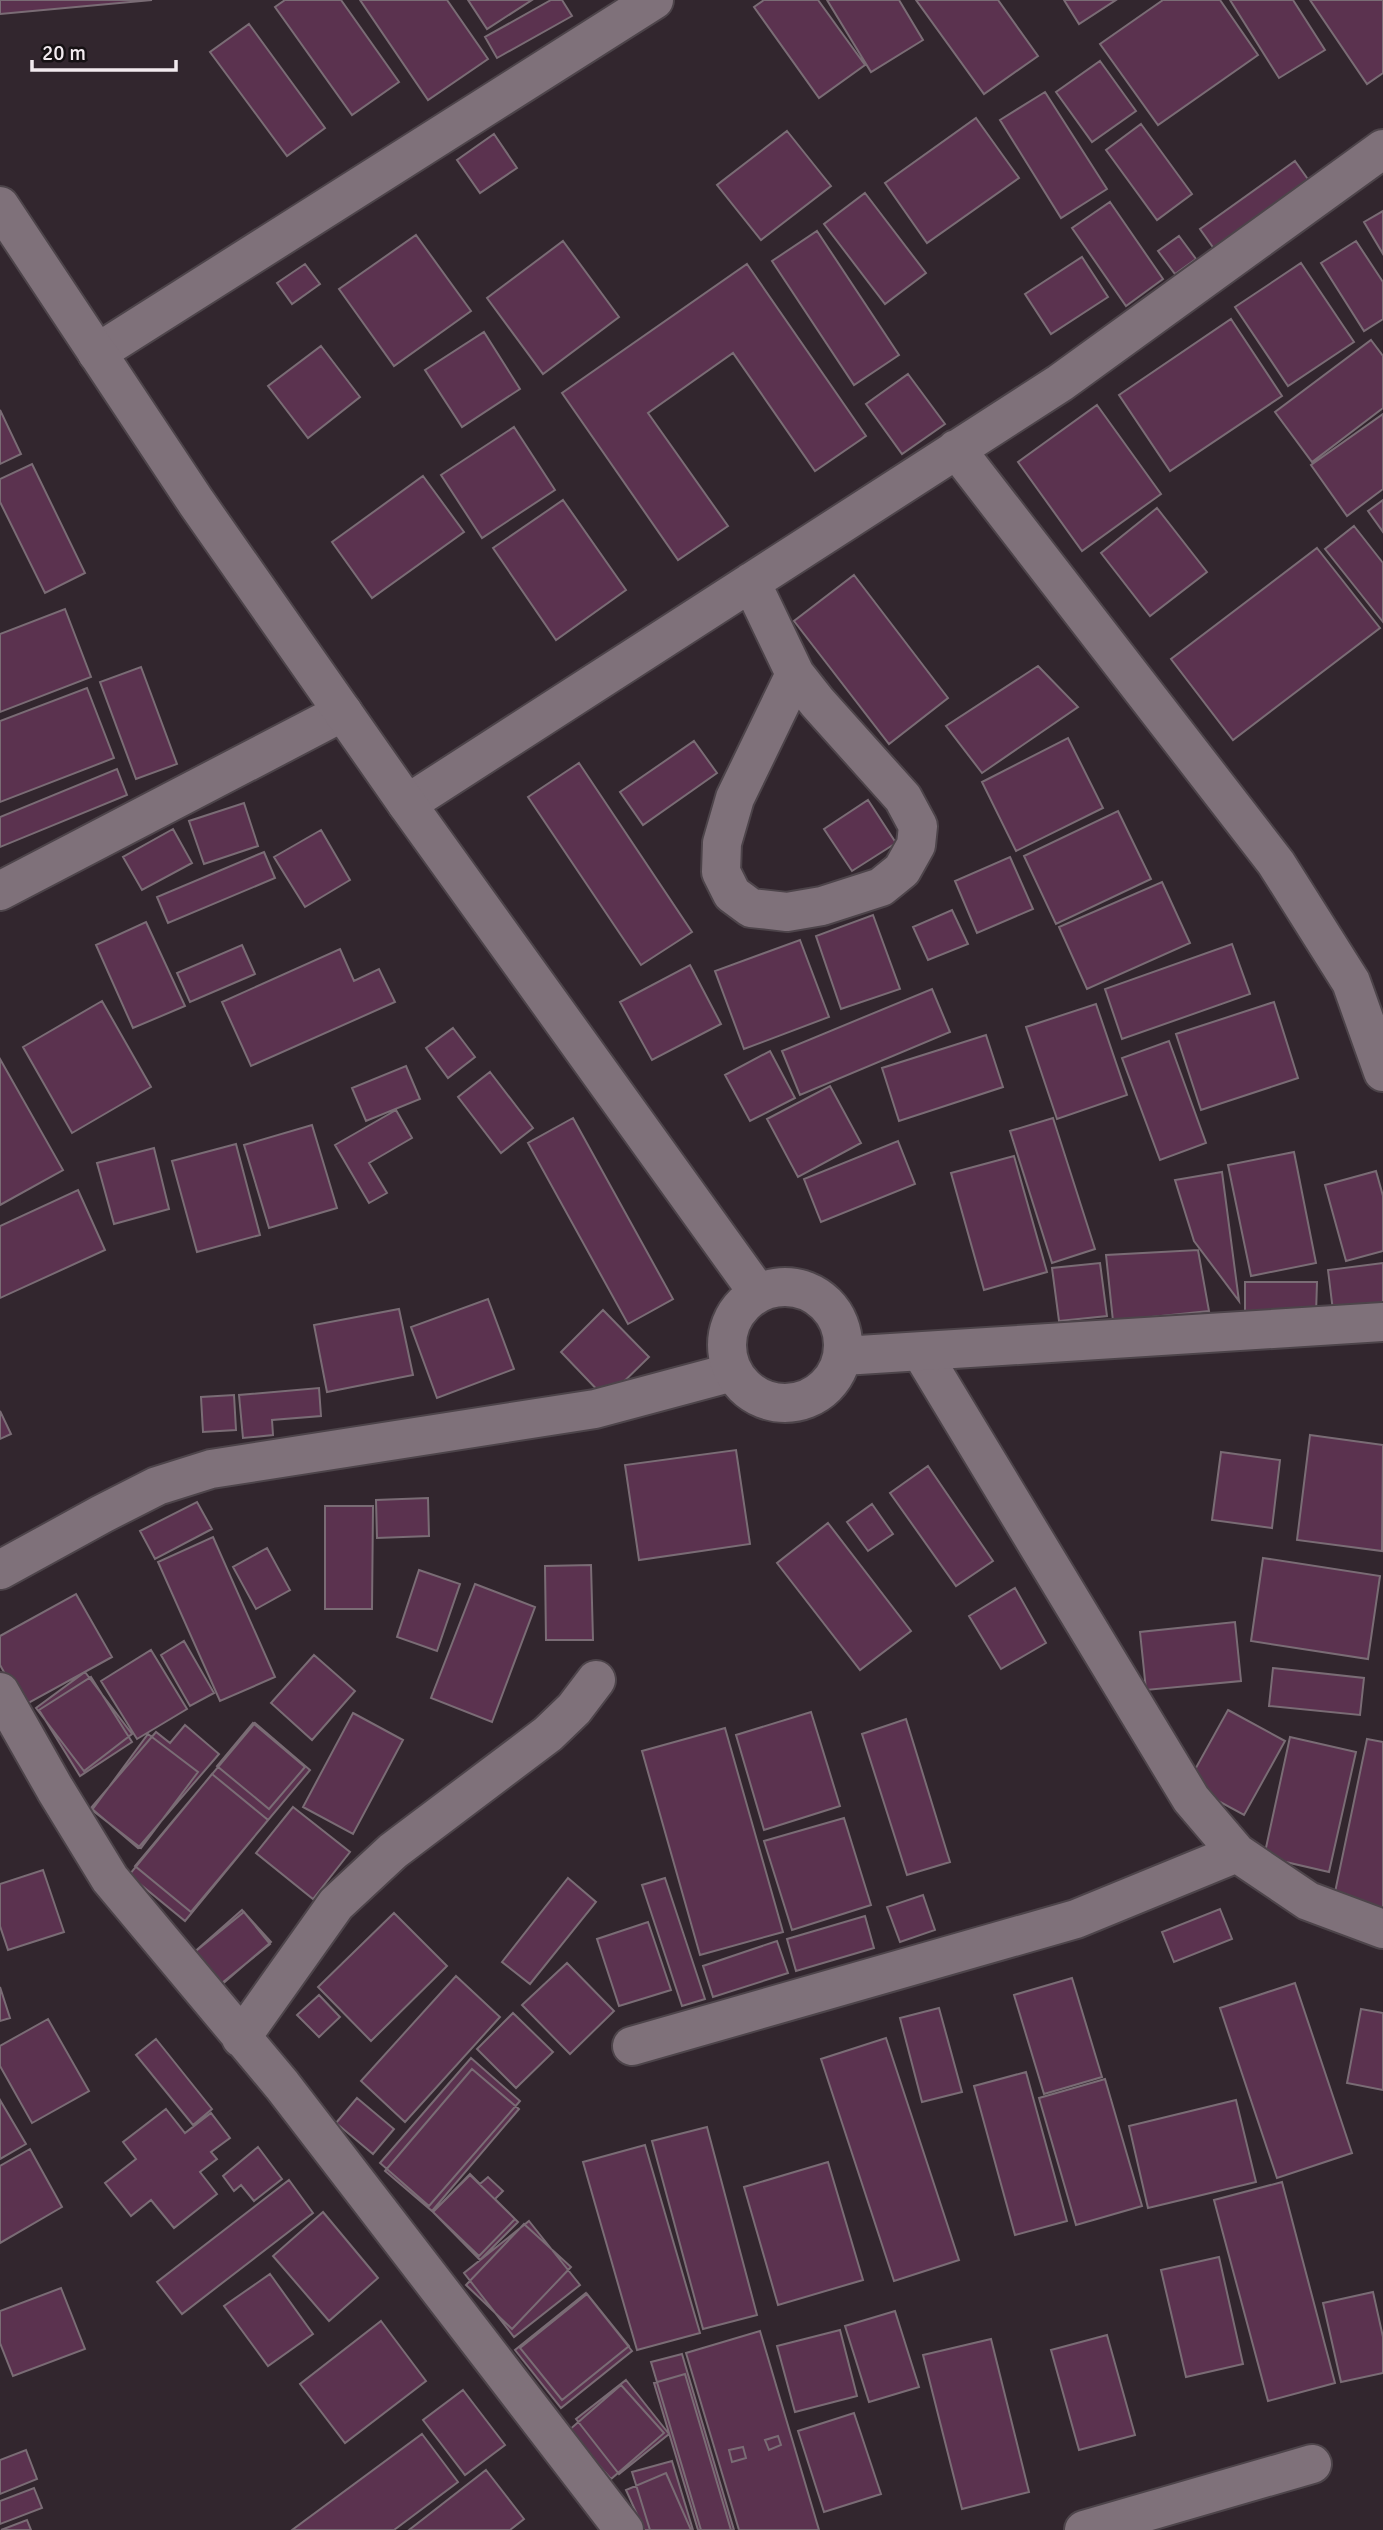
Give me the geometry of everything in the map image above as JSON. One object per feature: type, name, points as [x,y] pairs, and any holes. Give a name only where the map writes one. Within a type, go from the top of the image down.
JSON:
[{"type":"street","points":[[97,353],[654,0]]},
{"type":"street","points":[[407,804],[1060,383],[1383,149]]},
{"type":"street","points":[[0,206],[195,502],[407,804],[758,1293]]},
{"type":"street","points":[[956,449],[1276,863],[1351,982],[1383,1072]]},
{"type":"street","points":[[751,582],[795,674],[903,798],[918,826],[916,845],[902,870],[881,887],[822,906],[787,912],[751,908],[732,894],[720,873],[722,843],[735,798],[795,674]]},
{"type":"street","points":[[0,891],[343,712]]},
{"type":"street","points":[[783,1286],[808,1291],[829,1306],[842,1330],[843,1356],[834,1378],[816,1395],[794,1404],[770,1401],[748,1391],[733,1372],[726,1350],[729,1327],[740,1307],[758,1293],[783,1286]]},
{"type":"street","points":[[843,1356],[1383,1322]]},
{"type":"street","points":[[921,1352],[1191,1799],[1237,1853],[1308,1901],[1383,1929]]},
{"type":"street","points":[[0,1570],[157,1486],[211,1469],[595,1409],[733,1372]]},
{"type":"street","points":[[241,2038],[336,1904],[393,1851],[548,1734],[574,1709],[596,1679]]},
{"type":"street","points":[[0,1692],[110,1879],[282,2085],[624,2530]]},
{"type":"street","points":[[632,2046],[1076,1919],[1237,1853]]},
{"type":"street","points":[[1084,2530],[1312,2464]]},
{"type":"building","points":[[0,0],[152,0],[0,14]]},
{"type":"building","points":[[285,0],[341,0],[399,82],[352,115],[275,7]]},
{"type":"building","points":[[360,0],[447,0],[488,59],[428,100]]},
{"type":"building","points":[[468,0],[532,0],[487,29]]},
{"type":"building","points":[[551,0],[562,0],[572,16],[497,58],[485,37]]},
{"type":"building","points":[[764,0],[818,0],[865,65],[819,98],[754,7]]},
{"type":"building","points":[[827,0],[899,0],[923,40],[871,72]]},
{"type":"building","points":[[916,0],[998,0],[1038,56],[984,94]]},
{"type":"building","points":[[1064,0],[1116,0],[1079,24]]},
{"type":"building","points":[[1163,0],[1220,0],[1258,55],[1158,125],[1100,44]]},
{"type":"building","points":[[1230,0],[1293,0],[1325,50],[1279,78]]},
{"type":"building","points":[[1310,0],[1383,0],[1383,73],[1367,84]]},
{"type":"building","points":[[249,24],[325,128],[287,156],[210,52]]},
{"type":"building","points":[[1100,61],[1136,111],[1092,142],[1056,92]]},
{"type":"building","points":[[1045,92],[1107,189],[1061,218],[1000,120]]},
{"type":"building","points":[[976,118],[1019,178],[927,243],[885,183]]},
{"type":"building","points":[[1141,124],[1192,194],[1157,220],[1106,150]]},
{"type":"building","points":[[787,131],[831,186],[761,240],[717,185]]},
{"type":"building","points":[[494,134],[517,168],[480,193],[457,160]]},
{"type":"building","points":[[1295,161],[1317,192],[1222,260],[1200,229]]},
{"type":"building","points":[[865,193],[926,273],[885,304],[824,224]]},
{"type":"building","points":[[1110,202],[1163,279],[1126,306],[1072,228]]},
{"type":"building","points":[[1383,211],[1383,254],[1364,222]]},
{"type":"building","points":[[817,231],[899,355],[854,385],[772,261]]},
{"type":"building","points":[[416,235],[471,311],[394,366],[339,289]]},
{"type":"building","points":[[1179,236],[1196,259],[1175,274],[1158,251]]},
{"type":"building","points":[[563,241],[619,317],[543,374],[487,298]]},
{"type":"building","points":[[1356,241],[1383,282],[1383,319],[1364,331],[1321,263]]},
{"type":"building","points":[[1082,257],[1108,297],[1051,334],[1025,294]]},
{"type":"building","points":[[1301,263],[1354,342],[1288,386],[1235,307]]},
{"type":"building","points":[[305,264],[320,284],[292,304],[277,283]]},
{"type":"building","points":[[747,264],[866,436],[815,471],[733,353],[648,413],[728,526],[678,560],[562,393]]},
{"type":"building","points":[[1231,319],[1282,396],[1170,471],[1119,395]]},
{"type":"building","points":[[484,332],[520,389],[462,427],[425,370]]},
{"type":"building","points":[[1371,340],[1383,356],[1383,408],[1312,462],[1275,412]]},
{"type":"building","points":[[321,346],[360,397],[308,438],[268,386]]},
{"type":"building","points":[[908,374],[945,424],[902,454],[866,404]]},
{"type":"building","points":[[1097,405],[1161,494],[1082,551],[1018,462]]},
{"type":"building","points":[[0,410],[21,454],[0,464]]},
{"type":"building","points":[[1383,414],[1383,489],[1347,516],[1311,465]]},
{"type":"building","points":[[514,427],[555,490],[482,538],[441,475]]},
{"type":"building","points":[[32,464],[85,573],[45,593],[0,502],[0,479]]},
{"type":"building","points":[[423,476],[464,532],[372,598],[332,542]]},
{"type":"building","points":[[563,500],[626,590],[556,640],[493,548]]},
{"type":"building","points":[[1383,500],[1383,532],[1368,511]]},
{"type":"building","points":[[1157,508],[1207,572],[1150,616],[1101,553]]},
{"type":"building","points":[[1354,526],[1383,563],[1383,622],[1325,549]]},
{"type":"building","points":[[1317,548],[1380,628],[1233,740],[1171,659]]},
{"type":"building","points":[[854,575],[948,698],[889,744],[794,621]]},
{"type":"building","points":[[65,609],[91,677],[0,712],[0,634]]},
{"type":"building","points":[[1038,666],[1078,707],[982,773],[946,726]]},
{"type":"building","points":[[141,667],[177,764],[136,779],[100,682]]},
{"type":"building","points":[[87,688],[114,758],[0,802],[0,721]]},
{"type":"building","points":[[1068,738],[1103,808],[1016,851],[982,782]]},
{"type":"building","points":[[694,741],[717,773],[643,825],[620,792]]},
{"type":"building","points":[[579,763],[692,932],[641,965],[528,797]]},
{"type":"building","points":[[117,769],[127,795],[0,847],[0,817]]},
{"type":"building","points":[[868,800],[896,843],[852,871],[824,829]]},
{"type":"building","points":[[244,803],[258,846],[204,864],[189,821]]},
{"type":"building","points":[[1118,811],[1151,879],[1056,924],[1024,856]]},
{"type":"building","points":[[173,829],[192,863],[142,890],[123,857]]},
{"type":"building","points":[[321,830],[350,880],[305,907],[274,857]]},
{"type":"building","points":[[264,852],[275,878],[168,923],[157,897]]},
{"type":"building","points":[[1010,857],[1033,909],[977,933],[955,881]]},
{"type":"building","points":[[1162,882],[1190,943],[1087,989],[1059,927]]},
{"type":"building","points":[[952,910],[968,944],[928,960],[913,927]]},
{"type":"building","points":[[873,915],[900,989],[841,1009],[816,936]]},
{"type":"building","points":[[146,922],[185,1006],[133,1028],[96,945]]},
{"type":"building","points":[[800,940],[829,1017],[744,1049],[715,971]]},
{"type":"building","points":[[1232,944],[1250,994],[1122,1039],[1105,989]]},
{"type":"building","points":[[242,945],[255,974],[190,1002],[177,973]]},
{"type":"building","points":[[340,949],[354,981],[379,969],[395,1002],[251,1066],[222,1002]]},
{"type":"building","points":[[690,965],[721,1024],[652,1060],[620,1002]]},
{"type":"building","points":[[932,989],[950,1032],[800,1095],[782,1051]]},
{"type":"building","points":[[102,1001],[151,1087],[72,1133],[23,1047]]},
{"type":"building","points":[[1274,1002],[1298,1078],[1201,1110],[1176,1034]]},
{"type":"building","points":[[1096,1004],[1127,1095],[1057,1119],[1026,1027]]},
{"type":"building","points":[[453,1028],[475,1057],[448,1078],[426,1048]]},
{"type":"building","points":[[986,1035],[1003,1087],[899,1121],[882,1068]]},
{"type":"building","points":[[1169,1041],[1206,1143],[1160,1160],[1122,1058]]},
{"type":"building","points":[[770,1051],[795,1098],[750,1121],[725,1075]]},
{"type":"building","points":[[0,1059],[63,1170],[0,1205]]},
{"type":"building","points":[[406,1066],[420,1099],[366,1121],[352,1088]]},
{"type":"building","points":[[490,1072],[533,1128],[501,1153],[458,1097]]},
{"type":"building","points":[[830,1086],[861,1143],[798,1177],[767,1119]]},
{"type":"building","points":[[396,1110],[412,1138],[369,1163],[387,1193],[369,1203],[335,1145]]},
{"type":"building","points":[[573,1118],[673,1299],[628,1324],[528,1143]]},
{"type":"building","points":[[1053,1118],[1095,1249],[1052,1263],[1010,1131]]},
{"type":"building","points":[[312,1125],[337,1208],[269,1228],[244,1145]]},
{"type":"building","points":[[898,1141],[915,1184],[821,1222],[804,1179]]},
{"type":"building","points":[[236,1144],[260,1235],[197,1252],[172,1161]]},
{"type":"building","points":[[154,1148],[169,1209],[114,1224],[97,1163]]},
{"type":"building","points":[[1294,1152],[1316,1263],[1251,1276],[1228,1165]]},
{"type":"building","points":[[1014,1156],[1047,1272],[984,1290],[951,1173]]},
{"type":"building","points":[[1376,1171],[1383,1196],[1383,1251],[1346,1261],[1325,1185]]},
{"type":"building","points":[[1222,1172],[1239,1301],[1194,1241],[1175,1180]]},
{"type":"building","points":[[78,1190],[105,1250],[0,1298],[0,1226]]},
{"type":"building","points":[[1198,1250],[1209,1311],[1113,1321],[1106,1255]]},
{"type":"building","points":[[1100,1263],[1107,1316],[1059,1321],[1052,1268]]},
{"type":"building","points":[[1383,1263],[1383,1305],[1333,1311],[1328,1270]]},
{"type":"building","points":[[1245,1282],[1317,1282],[1316,1314],[1245,1313]]},
{"type":"building","points":[[488,1299],[514,1369],[437,1398],[411,1327]]},
{"type":"building","points":[[399,1309],[413,1375],[327,1392],[314,1325]]},
{"type":"building","points":[[603,1310],[649,1357],[606,1399],[561,1352]]},
{"type":"building","points":[[319,1388],[321,1416],[272,1420],[273,1435],[243,1438],[239,1395]]},
{"type":"building","points":[[234,1395],[236,1430],[203,1432],[201,1397]]},
{"type":"building","points":[[0,1411],[11,1434],[0,1439]]},
{"type":"building","points":[[1310,1435],[1383,1445],[1382,1551],[1297,1540]]},
{"type":"building","points":[[736,1450],[750,1544],[639,1560],[625,1465]]},
{"type":"building","points":[[1221,1452],[1280,1460],[1272,1528],[1212,1520]]},
{"type":"building","points":[[928,1466],[993,1561],[956,1586],[890,1493]]},
{"type":"building","points":[[428,1498],[429,1536],[377,1538],[376,1500]]},
{"type":"building","points":[[197,1502],[212,1529],[155,1559],[140,1531]]},
{"type":"building","points":[[872,1504],[893,1534],[868,1551],[847,1522]]},
{"type":"building","points":[[325,1506],[373,1506],[372,1609],[325,1609]]},
{"type":"building","points":[[828,1523],[911,1631],[860,1670],[777,1563]]},
{"type":"building","points":[[213,1537],[275,1677],[220,1701],[158,1562]]},
{"type":"building","points":[[267,1548],[290,1590],[256,1609],[233,1567]]},
{"type":"building","points":[[1263,1558],[1380,1576],[1368,1659],[1251,1641]]},
{"type":"building","points":[[591,1565],[593,1640],[546,1640],[545,1566]]},
{"type":"building","points":[[419,1570],[460,1584],[437,1651],[397,1637]]},
{"type":"building","points":[[475,1584],[535,1607],[492,1722],[431,1698]]},
{"type":"building","points":[[1015,1588],[1046,1643],[1001,1669],[969,1616]]},
{"type":"building","points":[[76,1594],[112,1657],[23,1706],[0,1665],[0,1636]]},
{"type":"building","points":[[1235,1622],[1241,1681],[1146,1690],[1140,1632]]},
{"type":"building","points":[[184,1641],[214,1693],[190,1706],[161,1655]]},
{"type":"building","points":[[151,1650],[187,1709],[137,1739],[101,1681]]},
{"type":"building","points":[[314,1655],[355,1691],[312,1740],[271,1703]]},
{"type":"building","points":[[1273,1668],[1364,1678],[1360,1715],[1269,1706]]},
{"type":"building","points":[[85,1672],[132,1734],[84,1771],[36,1708]]},
{"type":"building","points":[[91,1677],[132,1742],[80,1776],[39,1710]]},
{"type":"building","points":[[1228,1710],[1285,1741],[1244,1815],[1187,1784]]},
{"type":"building","points":[[811,1712],[840,1806],[764,1830],[736,1735]]},
{"type":"building","points":[[353,1713],[403,1740],[353,1834],[303,1807]]},
{"type":"building","points":[[906,1719],[950,1862],[907,1875],[862,1734]]},
{"type":"building","points":[[253,1723],[305,1767],[269,1809],[217,1766]]},
{"type":"building","points":[[255,1723],[310,1770],[191,1912],[135,1866]]},
{"type":"building","points":[[185,1725],[219,1754],[138,1848],[91,1808],[156,1732],[170,1743]]},
{"type":"building","points":[[725,1728],[783,1932],[700,1955],[642,1751]]},
{"type":"building","points":[[148,1734],[198,1772],[141,1848],[92,1810]]},
{"type":"building","points":[[1290,1737],[1356,1752],[1329,1872],[1264,1857]]},
{"type":"building","points":[[1367,1739],[1383,1742],[1383,1908],[1334,1897]]},
{"type":"building","points":[[212,1774],[268,1820],[185,1921],[129,1875]]},
{"type":"building","points":[[293,1807],[350,1852],[313,1899],[256,1853]]},
{"type":"building","points":[[844,1818],[871,1905],[792,1930],[764,1841]]},
{"type":"building","points":[[43,1870],[64,1932],[8,1950],[0,1926],[0,1884]]},
{"type":"building","points":[[568,1878],[596,1902],[530,1984],[502,1962]]},
{"type":"building","points":[[665,1878],[705,1999],[682,2006],[642,1885]]},
{"type":"building","points":[[923,1895],[935,1930],[900,1942],[887,1907]]},
{"type":"building","points":[[1220,1909],[1232,1939],[1174,1962],[1162,1932]]},
{"type":"building","points":[[242,1910],[271,1942],[220,1986],[192,1954]]},
{"type":"building","points":[[244,1912],[270,1944],[217,1987],[191,1955]]},
{"type":"building","points":[[394,1913],[447,1966],[371,2041],[318,1987]]},
{"type":"building","points":[[865,1916],[874,1948],[796,1971],[787,1939]]},
{"type":"building","points":[[648,1922],[671,1990],[619,2006],[597,1939]]},
{"type":"building","points":[[777,1941],[788,1973],[713,1997],[703,1966]]},
{"type":"building","points":[[567,1963],[614,2011],[570,2054],[522,2005]]},
{"type":"building","points":[[456,1976],[500,2017],[405,2122],[361,2081]]},
{"type":"building","points":[[1072,1978],[1102,2077],[1044,2094],[1014,1995]]},
{"type":"building","points":[[1295,1983],[1352,2153],[1277,2178],[1220,2008]]},
{"type":"building","points":[[0,1987],[10,2018],[0,2021]]},
{"type":"building","points":[[319,1995],[340,2017],[319,2037],[297,2015]]},
{"type":"building","points":[[939,2008],[962,2092],[922,2102],[900,2018]]},
{"type":"building","points":[[1361,2009],[1383,2013],[1383,2090],[1347,2083]]},
{"type":"building","points":[[513,2013],[553,2052],[516,2088],[477,2049]]},
{"type":"building","points":[[48,2019],[89,2091],[32,2123],[0,2066],[0,2046]]},
{"type":"building","points":[[886,2038],[959,2260],[894,2281],[821,2059]]},
{"type":"building","points":[[156,2039],[212,2109],[193,2125],[136,2055]]},
{"type":"building","points":[[471,2058],[520,2101],[429,2206],[380,2163]]},
{"type":"building","points":[[472,2069],[519,2109],[432,2211],[385,2171]]},
{"type":"building","points":[[1026,2072],[1067,2221],[1015,2235],[974,2086]]},
{"type":"building","points":[[1105,2079],[1142,2206],[1076,2225],[1039,2098]]},
{"type":"building","points":[[357,2098],[394,2129],[373,2154],[336,2123]]},
{"type":"building","points":[[0,2100],[26,2144],[0,2159]]},
{"type":"building","points":[[1236,2100],[1256,2182],[1148,2208],[1129,2126]]},
{"type":"building","points":[[166,2109],[185,2133],[211,2113],[230,2138],[211,2152],[217,2159],[200,2172],[217,2194],[174,2228],[151,2200],[131,2216],[105,2183],[136,2159],[123,2142]]},
{"type":"building","points":[[707,2127],[757,2315],[703,2329],[652,2141]]},
{"type":"building","points":[[645,2145],[700,2333],[637,2350],[583,2162]]},
{"type":"building","points":[[258,2147],[282,2179],[254,2201],[241,2185],[234,2191],[223,2176]]},
{"type":"building","points":[[30,2149],[62,2207],[0,2243],[0,2166]]},
{"type":"building","points":[[828,2162],[863,2280],[778,2305],[744,2187]]},
{"type":"building","points":[[470,2174],[480,2184],[488,2177],[503,2191],[495,2199],[518,2222],[480,2260],[433,2212]]},
{"type":"building","points":[[470,2175],[515,2219],[479,2256],[433,2212]]},
{"type":"building","points":[[289,2180],[313,2213],[182,2314],[157,2282]]},
{"type":"building","points":[[1282,2182],[1335,2383],[1268,2401],[1214,2200]]},
{"type":"building","points":[[323,2212],[378,2278],[329,2321],[273,2256]]},
{"type":"building","points":[[529,2221],[580,2285],[514,2337],[464,2273]]},
{"type":"building","points":[[524,2224],[571,2267],[512,2329],[466,2285]]},
{"type":"building","points":[[1219,2257],[1243,2364],[1186,2377],[1161,2270]]},
{"type":"building","points":[[270,2274],[313,2334],[268,2366],[224,2306]]},
{"type":"building","points":[[61,2288],[85,2349],[13,2376],[0,2343],[0,2311]]},
{"type":"building","points":[[1373,2292],[1383,2337],[1383,2373],[1341,2382],[1323,2303]]},
{"type":"building","points":[[586,2293],[632,2351],[561,2408],[515,2350]]},
{"type":"building","points":[[587,2294],[629,2346],[562,2400],[520,2348]]},
{"type":"building","points":[[895,2311],[919,2387],[869,2402],[845,2326]]},
{"type":"building","points":[[381,2321],[426,2381],[345,2443],[300,2384]]},
{"type":"building","points":[[840,2330],[857,2396],[795,2412],[777,2346]]},
{"type":"building","points":[[760,2331],[819,2530],[739,2530],[686,2353]]},
{"type":"building","points":[[1107,2335],[1135,2435],[1079,2450],[1051,2350]]},
{"type":"building","points":[[991,2339],[1029,2492],[962,2509],[923,2355]]},
{"type":"building","points":[[682,2354],[734,2530],[701,2530],[651,2362]]},
{"type":"building","points":[[685,2374],[731,2530],[698,2530],[654,2383]]},
{"type":"building","points":[[626,2380],[669,2434],[619,2474],[576,2419]]},
{"type":"building","points":[[621,2385],[664,2433],[611,2479],[568,2431]]},
{"type":"building","points":[[463,2390],[505,2445],[465,2475],[423,2420]]},
{"type":"building","points":[[854,2413],[881,2494],[824,2512],[798,2431]]},
{"type":"building","points":[[422,2434],[458,2482],[394,2530],[292,2530]]},
{"type":"building","points":[[778,2436],[781,2445],[769,2450],[765,2440]]},
{"type":"building","points":[[743,2447],[746,2458],[732,2462],[729,2450]]},
{"type":"building","points":[[26,2450],[37,2479],[0,2494],[0,2460]]},
{"type":"building","points":[[672,2461],[693,2530],[650,2530],[632,2472]]},
{"type":"building","points":[[486,2470],[524,2519],[510,2530],[409,2530]]},
{"type":"building","points":[[666,2473],[691,2530],[644,2530],[626,2490]]},
{"type":"building","points":[[34,2488],[42,2508],[0,2524],[0,2501]]},
{"type":"building","points":[[27,2520],[31,2530],[1,2530]]}]
